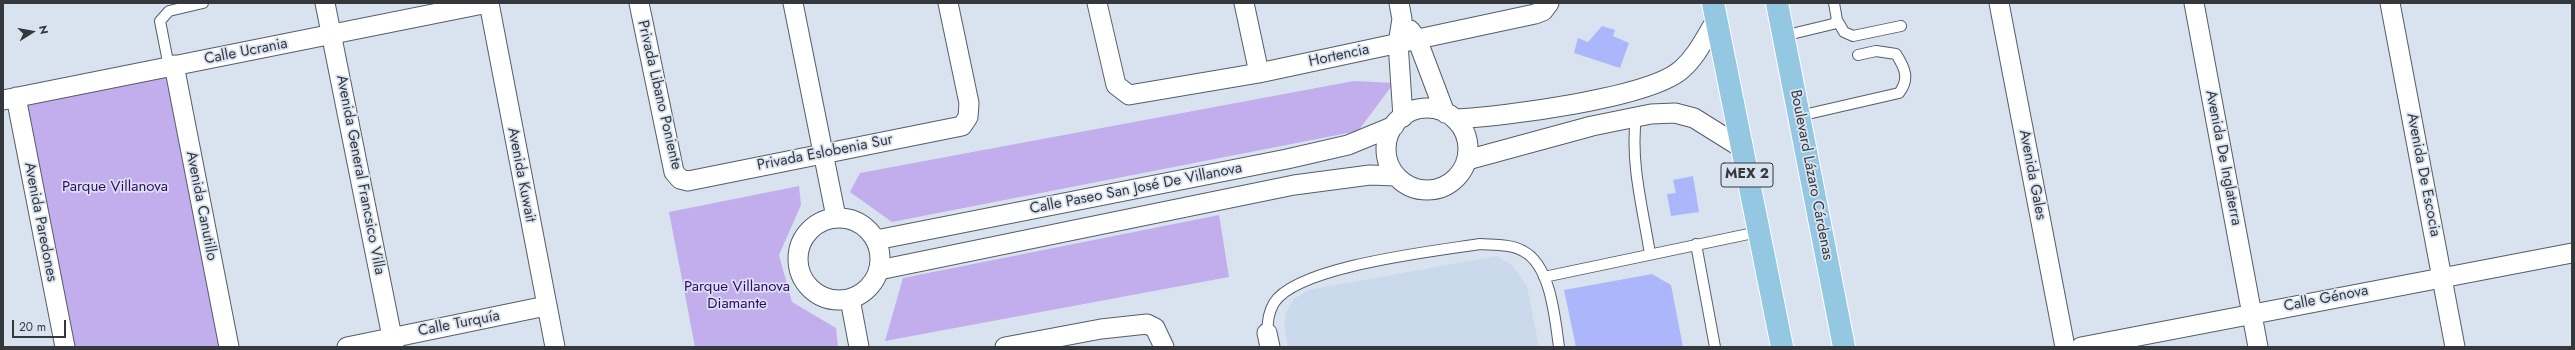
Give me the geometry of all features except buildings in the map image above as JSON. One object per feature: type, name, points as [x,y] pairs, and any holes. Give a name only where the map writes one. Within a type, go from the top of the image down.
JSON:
[{"type":"main road","name":"Boulevard Lázaro Cárdenas","points":[[1777,3],[1844,347]]},
{"type":"main road","name":"MEX 2","points":[[1715,11],[1782,347]]},
{"type":"street","name":"Avenida General Francsico Villa","points":[[325,3],[393,342]]},
{"type":"street","name":"Calle Ucrania","points":[[9,99],[488,3]]},
{"type":"street","name":"Avenida Kuwait","points":[[488,3],[555,347]]},
{"type":"street","name":"Privada Libano Poniente","points":[[639,3],[674,172],[680,178],[688,181]]},
{"type":"street","points":[[794,3],[836,217]]},
{"type":"street","name":"Privada Eslobenia Sur","points":[[688,181],[962,126],[968,117],[969,104],[948,3]]},
{"type":"street","name":"Hortencia","points":[[1097,3],[1116,85],[1129,95],[1142,95],[1258,73],[1398,43],[1542,8]]},
{"type":"street","points":[[1244,3],[1258,73]]},
{"type":"street","name":"Avenida Gales","points":[[1999,3],[2065,347]]},
{"type":"street","name":"Avenida De Inglaterra","points":[[2194,3],[2258,347]]},
{"type":"street","name":"Avenida De Escocia","points":[[2390,3],[2454,347]]},
{"type":"street","points":[[1401,11],[1417,38],[1450,116],[1466,138],[1467,160]]},
{"type":"street","points":[[1401,11],[1398,43],[1398,121],[1387,148],[1389,162],[1396,176],[1415,188],[1436,189],[1452,181],[1467,160],[1515,145],[1636,117],[1675,113],[1694,118],[1742,148]]},
{"type":"street","points":[[1398,121],[1420,109],[1433,109],[1450,116],[1542,109],[1632,91],[1668,79],[1682,70],[1694,56],[1715,11]]},
{"type":"street","name":"Avenida Canutillo","points":[[171,66],[229,347]]},
{"type":"street","name":"Avenida Paredones","points":[[9,99],[65,347]]},
{"type":"street","name":"Calle Paseo San José De Villanova","points":[[876,240],[1154,186],[1348,145],[1398,121]]},
{"type":"street","name":"Calle Paseo San José De Villanova","points":[[879,270],[1159,212],[1346,177],[1396,176]]},
{"type":"street","points":[[1154,186],[1159,212]]},
{"type":"street","points":[[836,217],[859,223],[876,240],[880,255],[879,270],[870,286],[850,299],[838,300],[818,295],[809,288],[799,270],[798,249],[805,235],[816,224],[836,217]]},
{"type":"street","name":"Calle Génova","points":[[2080,347],[2442,276],[2572,253]]},
{"type":"street","points":[[850,299],[859,347]]},
{"type":"street","name":"Calle Turquía","points":[[348,347],[393,342],[546,306]]},
{"type":"street","points":[[1013,346],[1101,329],[1147,324],[1155,328],[1164,347]]},
{"type":"lane","points":[[171,66],[160,21],[169,11],[203,3]]},
{"type":"lane","points":[[1834,3],[1838,20],[1844,32],[1853,36],[1901,26]]},
{"type":"lane","points":[[1783,36],[1833,24],[1838,20]]},
{"type":"lane","points":[[1799,116],[1899,93],[1905,85],[1905,69],[1896,54],[1876,51],[1858,55]]},
{"type":"lane","points":[[1636,117],[1633,144],[1650,254]]},
{"type":"lane","points":[[1544,277],[1758,232]]},
{"type":"lane","points":[[1269,340],[1269,315],[1275,302],[1298,284],[1328,272],[1480,244],[1504,246],[1523,251],[1536,262],[1544,277],[1552,303],[1559,347]]},
{"type":"lane","points":[[1696,244],[1715,347]]},
{"type":"shaded area","points":[[1497,256],[1513,266],[1527,286],[1539,347],[1288,347],[1284,323],[1286,312],[1294,299],[1308,290]]},
{"type":"green space","name":"Parque Villanova","points":[[171,67],[225,347],[67,347],[17,98]]},
{"type":"green space","points":[[1354,81],[1394,83],[1358,131],[892,222],[850,192],[860,173]]},
{"type":"green space","name":"Parque Villanova Diamante","points":[[799,186],[801,205],[779,255],[792,302],[836,328],[838,347],[695,347],[669,212]]},
{"type":"green space","points":[[1219,215],[1229,277],[885,341],[903,278]]}]
